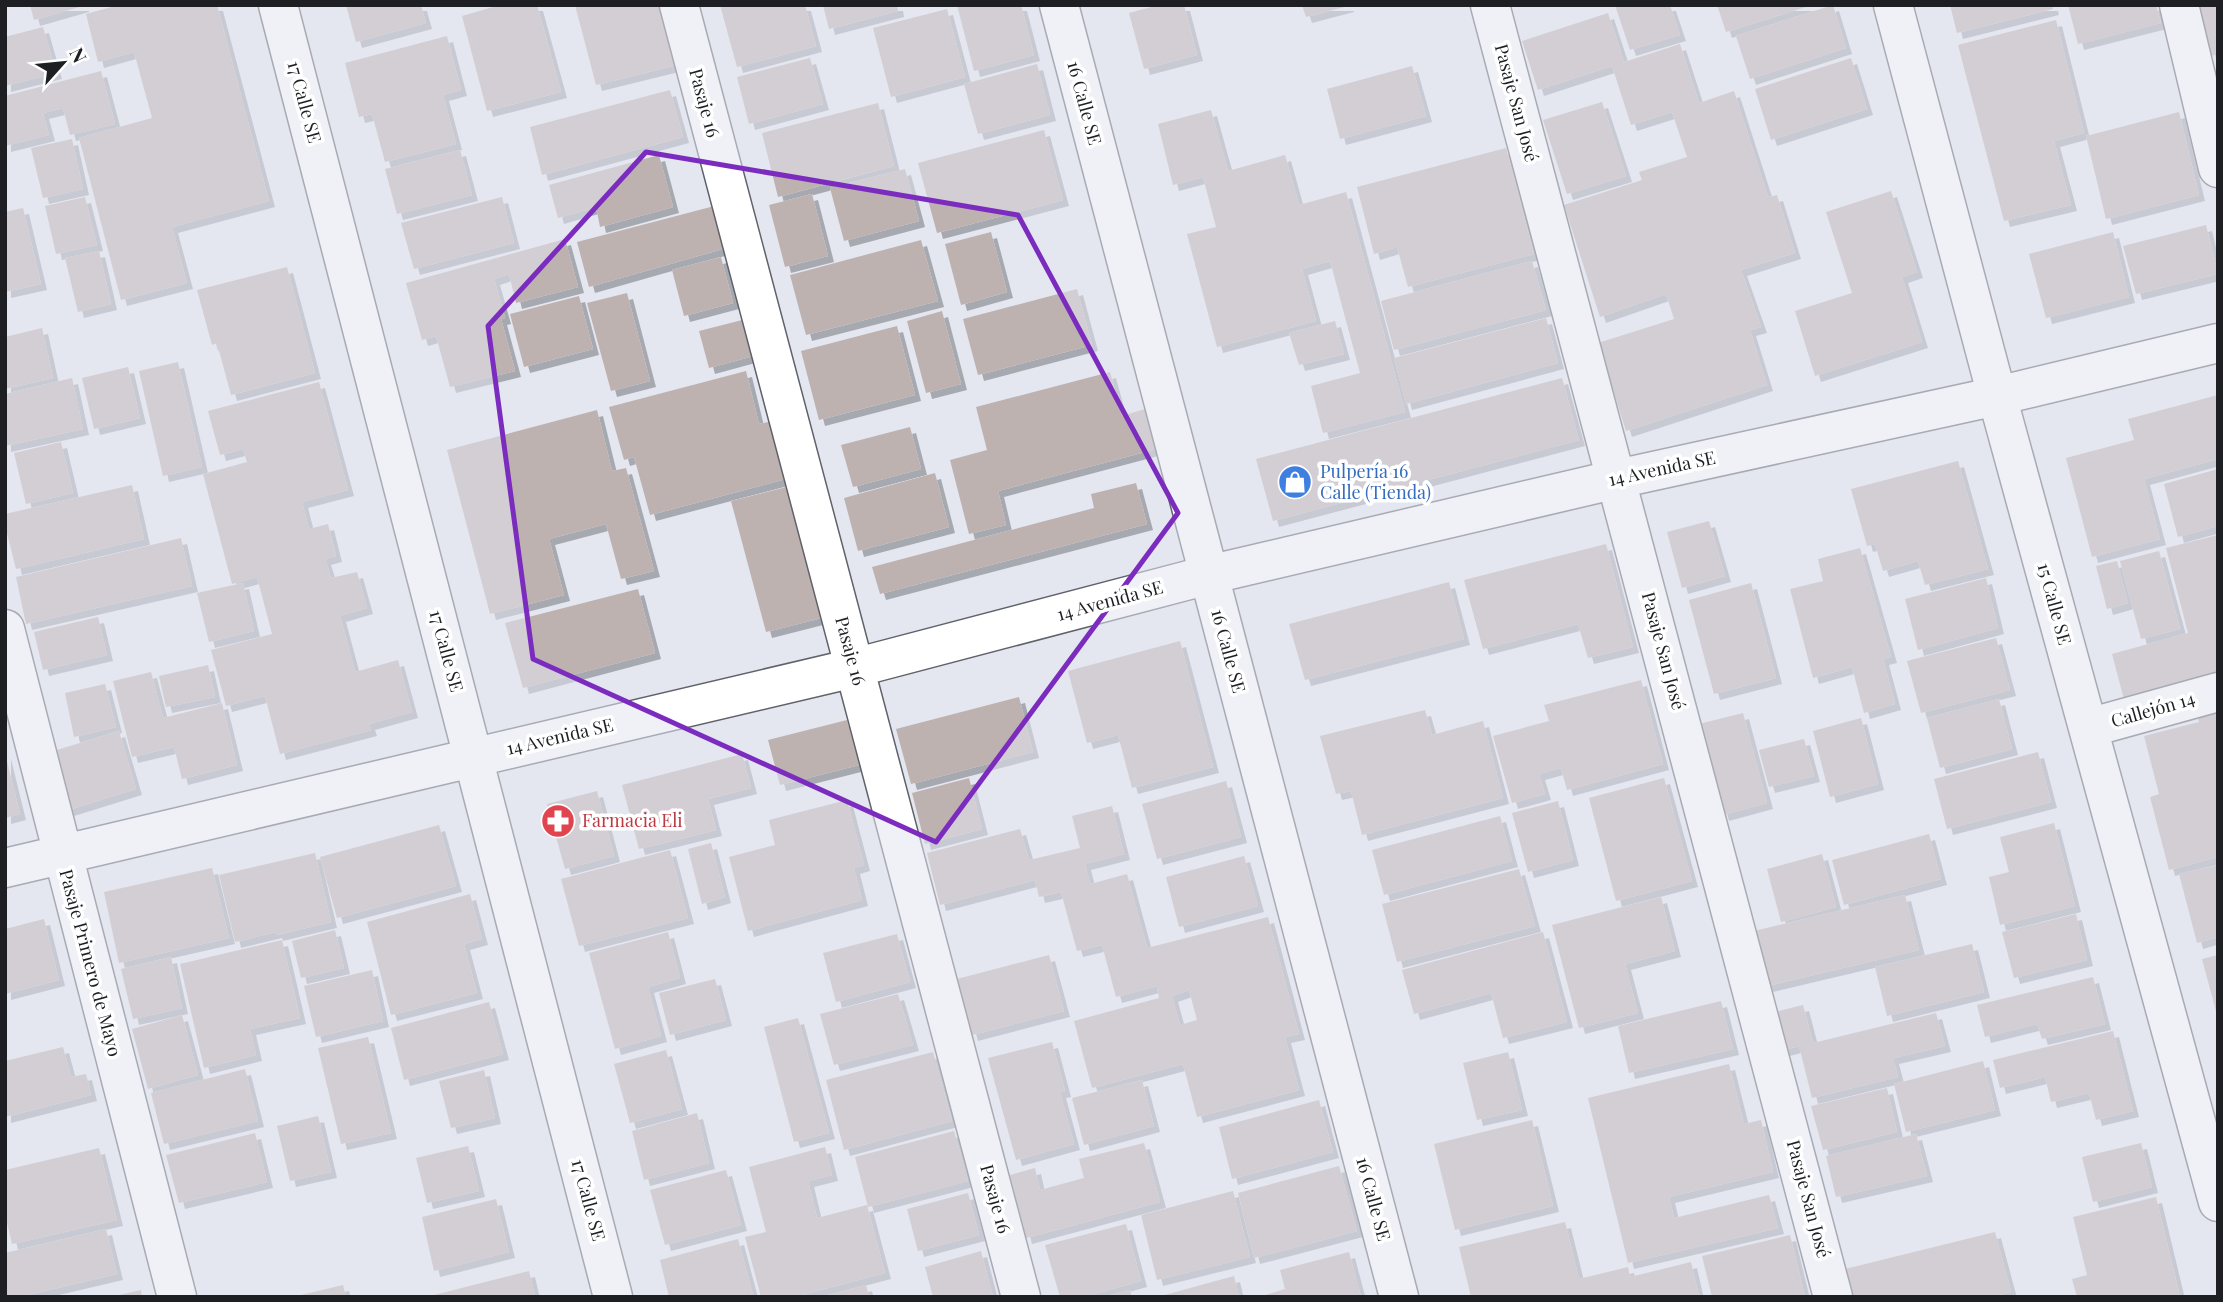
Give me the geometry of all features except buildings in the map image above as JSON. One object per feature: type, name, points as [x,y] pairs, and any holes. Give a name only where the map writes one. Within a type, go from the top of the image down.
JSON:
[{"type":"street","name":"17 Calle SE","points":[[278,5],[614,1297]]},
{"type":"street","name":"Pasaje 16","points":[[678,5],[1021,1297]]},
{"type":"street","name":"16 Calle SE","points":[[1059,5],[1399,1297]]},
{"type":"street","name":"Pasaje San José","points":[[1490,5],[1833,1297]]},
{"type":"street","name":"15 Calle SE","points":[[1893,5],[2218,1202]]},
{"type":"street","points":[[2179,5],[2218,168]]},
{"type":"street","name":"14 Avenida SE","points":[[5,868],[854,668],[1208,575],[1617,479],[1997,396],[2218,343]]},
{"type":"street","name":"Pasaje Primero de Mayo","points":[[5,629],[177,1297]]},
{"type":"street","name":"Callejón 14","points":[[2088,728],[2218,692]]},
{"type":"highlighted area","points":[[646,152],[1018,215],[1178,513],[936,842],[533,659],[488,326]]},
{"type":"place","name":"Pulpería 16 Calle (Tienda)","points":[[1295,482]]},
{"type":"place","name":"Farmacia Eli","points":[[558,821]]}]
